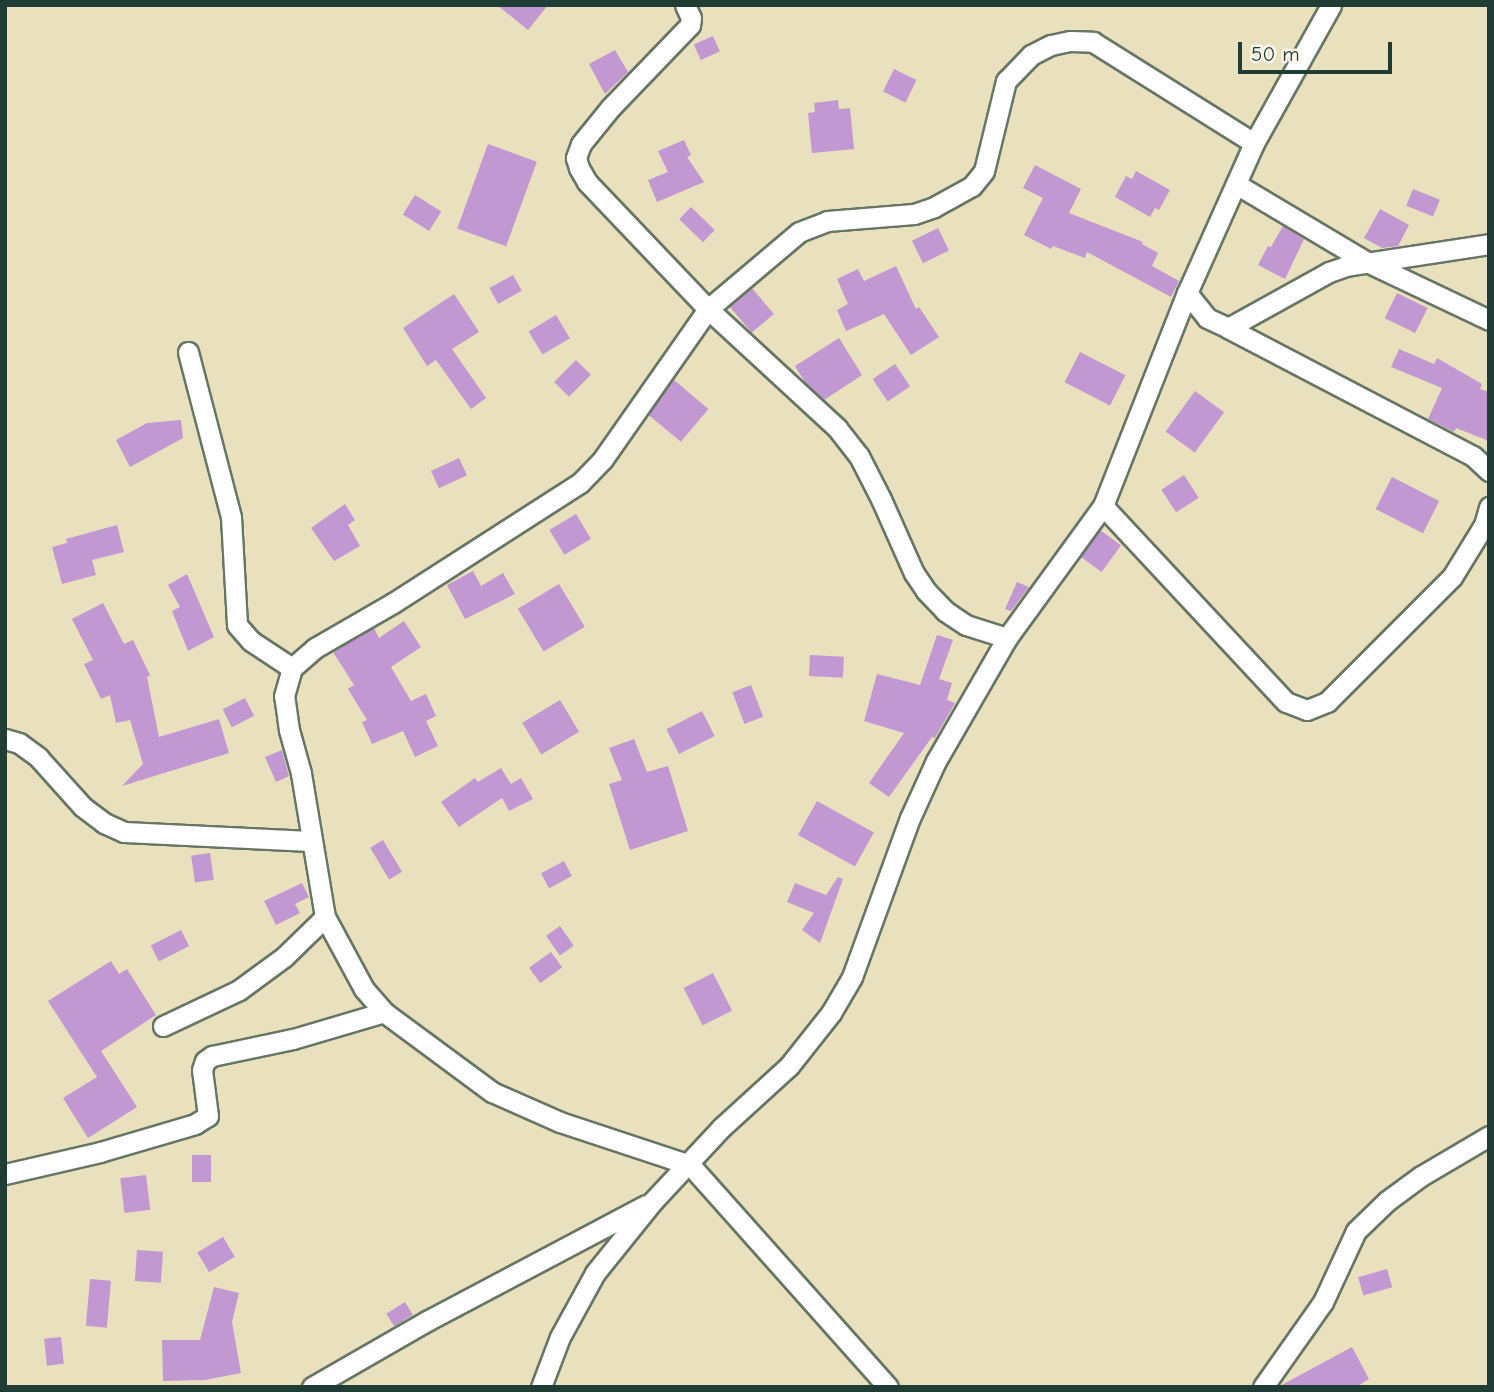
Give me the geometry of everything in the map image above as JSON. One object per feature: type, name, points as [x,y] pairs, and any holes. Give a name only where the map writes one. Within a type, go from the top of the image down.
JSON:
[{"type":"street","points":[[685,5],[691,18],[690,25],[611,107],[582,144],[576,158],[587,182],[708,309],[837,428],[859,456],[914,573],[926,591],[945,611],[966,625],[1007,638]]},
{"type":"street","points":[[541,1387],[560,1337],[595,1273],[653,1201],[690,1165],[721,1128],[789,1066],[831,1013],[852,977],[910,818],[936,761],[1007,638],[1103,506],[1188,293],[1254,143],[1331,5]]},
{"type":"street","points":[[888,1387],[690,1165],[560,1122],[492,1091],[384,1012],[365,989],[325,917],[301,773],[289,730],[284,696],[292,668],[315,649],[393,603],[580,483],[603,459],[708,309],[799,232],[827,220],[914,214],[934,207],[972,186],[984,171],[1006,81],[1031,55],[1051,45],[1070,41],[1093,42],[1254,143]]},
{"type":"street","points":[[1236,184],[1367,262],[1489,320]]},
{"type":"street","points":[[1228,328],[1329,272],[1367,262],[1489,244]]},
{"type":"street","points":[[1188,293],[1208,318],[1473,456],[1489,471]]},
{"type":"street","points":[[188,352],[231,517],[237,625],[251,641],[292,668]]},
{"type":"street","points":[[1103,506],[1286,702],[1307,710],[1327,702],[1452,577],[1484,525],[1489,508]]},
{"type":"street","points":[[5,739],[19,743],[38,757],[83,807],[104,823],[124,832],[312,841]]},
{"type":"street","points":[[163,1026],[239,990],[284,957],[325,917]]},
{"type":"street","points":[[5,1174],[100,1152],[195,1124],[208,1115],[202,1070],[205,1061],[212,1056],[293,1039],[384,1012]]},
{"type":"street","points":[[1263,1387],[1323,1302],[1356,1231],[1387,1201],[1421,1176],[1489,1136]]},
{"type":"street","points":[[312,1387],[427,1321],[653,1201]]},
{"type":"building","points":[[497,5],[548,5],[528,30]]},
{"type":"building","points":[[713,36],[720,52],[701,60],[694,45]]},
{"type":"building","points":[[615,50],[628,72],[605,94],[589,64]]},
{"type":"building","points":[[894,69],[916,80],[906,102],[883,91]]},
{"type":"building","points":[[838,100],[839,109],[850,108],[854,149],[812,153],[808,113],[815,112],[814,103]]},
{"type":"building","points":[[684,140],[691,155],[687,157],[704,182],[657,202],[648,180],[668,172],[658,151]]},
{"type":"building","points":[[488,144],[537,162],[506,246],[457,229]]},
{"type":"building","points":[[1035,165],[1081,189],[1069,213],[1143,242],[1142,244],[1158,253],[1152,266],[1179,281],[1171,297],[1087,252],[1085,258],[1053,246],[1051,249],[1024,235],[1043,198],[1023,188]]},
{"type":"building","points":[[1136,171],[1170,190],[1159,210],[1155,208],[1150,217],[1115,197],[1126,176],[1132,179]]},
{"type":"building","points":[[1413,189],[1440,200],[1433,217],[1406,206]]},
{"type":"building","points":[[415,195],[441,211],[429,231],[403,215]]},
{"type":"building","points":[[691,207],[715,230],[703,242],[679,219]]},
{"type":"building","points":[[1380,209],[1409,225],[1398,246],[1382,248],[1364,238]]},
{"type":"building","points":[[1283,226],[1304,239],[1285,279],[1258,265]]},
{"type":"building","points":[[938,228],[949,250],[923,263],[912,241]]},
{"type":"building","points":[[896,266],[916,309],[919,307],[939,337],[911,355],[884,314],[846,331],[837,310],[848,304],[837,279],[858,269],[864,281]]},
{"type":"building","points":[[513,275],[522,291],[498,304],[489,288]]},
{"type":"building","points":[[752,288],[774,314],[752,333],[730,307]]},
{"type":"building","points":[[1397,293],[1428,308],[1415,333],[1385,318]]},
{"type":"building","points":[[454,294],[479,332],[452,349],[486,398],[471,409],[436,360],[427,366],[403,328]]},
{"type":"building","points":[[556,315],[570,338],[542,355],[529,331]]},
{"type":"building","points":[[839,338],[862,375],[824,400],[805,382],[795,366]]},
{"type":"building","points":[[1399,349],[1434,364],[1437,358],[1482,384],[1480,389],[1489,392],[1489,441],[1456,428],[1454,432],[1428,419],[1442,388],[1391,367]]},
{"type":"building","points":[[1080,352],[1125,375],[1110,405],[1065,382]]},
{"type":"building","points":[[576,360],[591,375],[569,397],[554,382]]},
{"type":"building","points":[[895,364],[910,386],[888,401],[873,379]]},
{"type":"building","points":[[674,380],[708,409],[681,442],[646,413]]},
{"type":"building","points":[[1195,391],[1224,412],[1195,453],[1166,431]]},
{"type":"building","points":[[181,420],[183,438],[130,467],[116,440],[147,423]]},
{"type":"building","points":[[459,458],[467,475],[439,488],[431,471]]},
{"type":"building","points":[[1184,475],[1199,498],[1176,512],[1161,490]]},
{"type":"building","points":[[1392,477],[1439,501],[1423,533],[1376,509]]},
{"type":"building","points":[[345,504],[355,520],[348,525],[360,546],[334,561],[311,528]]},
{"type":"building","points":[[576,514],[591,539],[564,555],[549,530]]},
{"type":"building","points":[[117,525],[124,552],[92,560],[96,575],[62,584],[52,547],[67,543],[66,539]]},
{"type":"building","points":[[1100,530],[1121,545],[1102,572],[1081,557]]},
{"type":"building","points":[[473,571],[481,586],[503,573],[515,594],[465,619],[447,585]]},
{"type":"building","points":[[187,574],[214,637],[188,651],[172,611],[180,607],[168,585]]},
{"type":"building","points":[[1017,582],[1029,587],[1011,611],[1005,609]]},
{"type":"building","points":[[559,584],[585,627],[544,652],[518,609]]},
{"type":"building","points":[[103,603],[124,644],[133,640],[150,675],[147,677],[159,737],[219,719],[229,753],[122,786],[143,764],[130,720],[116,723],[110,695],[101,699],[84,664],[93,660],[72,619]]},
{"type":"building","points":[[404,621],[421,647],[391,667],[411,701],[426,694],[436,716],[426,721],[438,746],[415,757],[403,731],[372,744],[362,722],[367,720],[348,689],[354,685],[333,652],[374,628],[379,638]]},
{"type":"building","points":[[937,635],[953,640],[939,679],[952,683],[947,700],[955,703],[935,738],[932,737],[889,797],[869,783],[904,733],[864,721],[877,674],[920,685]]},
{"type":"building","points":[[810,655],[844,657],[843,678],[809,676]]},
{"type":"building","points":[[751,685],[763,717],[745,724],[732,692]]},
{"type":"building","points":[[245,698],[254,716],[232,727],[223,709]]},
{"type":"building","points":[[560,700],[579,732],[541,754],[522,723]]},
{"type":"building","points":[[702,711],[715,736],[679,754],[666,729]]},
{"type":"building","points":[[634,739],[647,772],[668,766],[688,831],[630,850],[609,784],[622,780],[609,748]]},
{"type":"building","points":[[282,750],[289,776],[276,782],[265,757]]},
{"type":"building","points":[[501,768],[511,784],[521,778],[533,799],[509,811],[502,798],[459,827],[441,802],[475,778],[478,782]]},
{"type":"building","points":[[817,801],[874,833],[855,867],[798,835]]},
{"type":"building","points":[[383,840],[402,872],[389,879],[370,848]]},
{"type":"building","points":[[210,853],[214,880],[195,882],[191,856]]},
{"type":"building","points":[[564,861],[572,876],[549,888],[541,873]]},
{"type":"building","points":[[838,877],[843,879],[820,943],[802,930],[814,913],[787,902],[795,883],[826,895]]},
{"type":"building","points":[[302,883],[309,897],[295,904],[300,913],[276,925],[264,901]]},
{"type":"building","points":[[560,926],[574,946],[560,955],[546,936]]},
{"type":"building","points":[[181,930],[189,946],[159,961],[151,945]]},
{"type":"building","points":[[551,952],[562,967],[540,983],[529,968]]},
{"type":"building","points":[[111,961],[119,974],[127,969],[156,1015],[101,1051],[137,1107],[88,1138],[63,1098],[97,1077],[48,1001]]},
{"type":"building","points":[[713,973],[732,1010],[703,1025],[684,988]]},
{"type":"building","points":[[192,1155],[211,1155],[211,1182],[192,1182]]},
{"type":"building","points":[[146,1175],[150,1210],[124,1213],[120,1178]]},
{"type":"building","points":[[223,1237],[235,1257],[209,1272],[197,1252]]},
{"type":"building","points":[[137,1250],[163,1252],[161,1283],[135,1281]]},
{"type":"building","points":[[1387,1269],[1392,1287],[1363,1296],[1358,1277]]},
{"type":"building","points":[[90,1279],[111,1281],[107,1328],[86,1326]]},
{"type":"building","points":[[214,1287],[239,1293],[232,1322],[241,1373],[205,1380],[163,1381],[162,1340],[200,1340]]},
{"type":"building","points":[[405,1302],[413,1315],[394,1326],[386,1314]]},
{"type":"building","points":[[61,1337],[64,1364],[47,1366],[44,1339]]},
{"type":"building","points":[[1352,1347],[1369,1379],[1356,1387],[1278,1387]]}]
